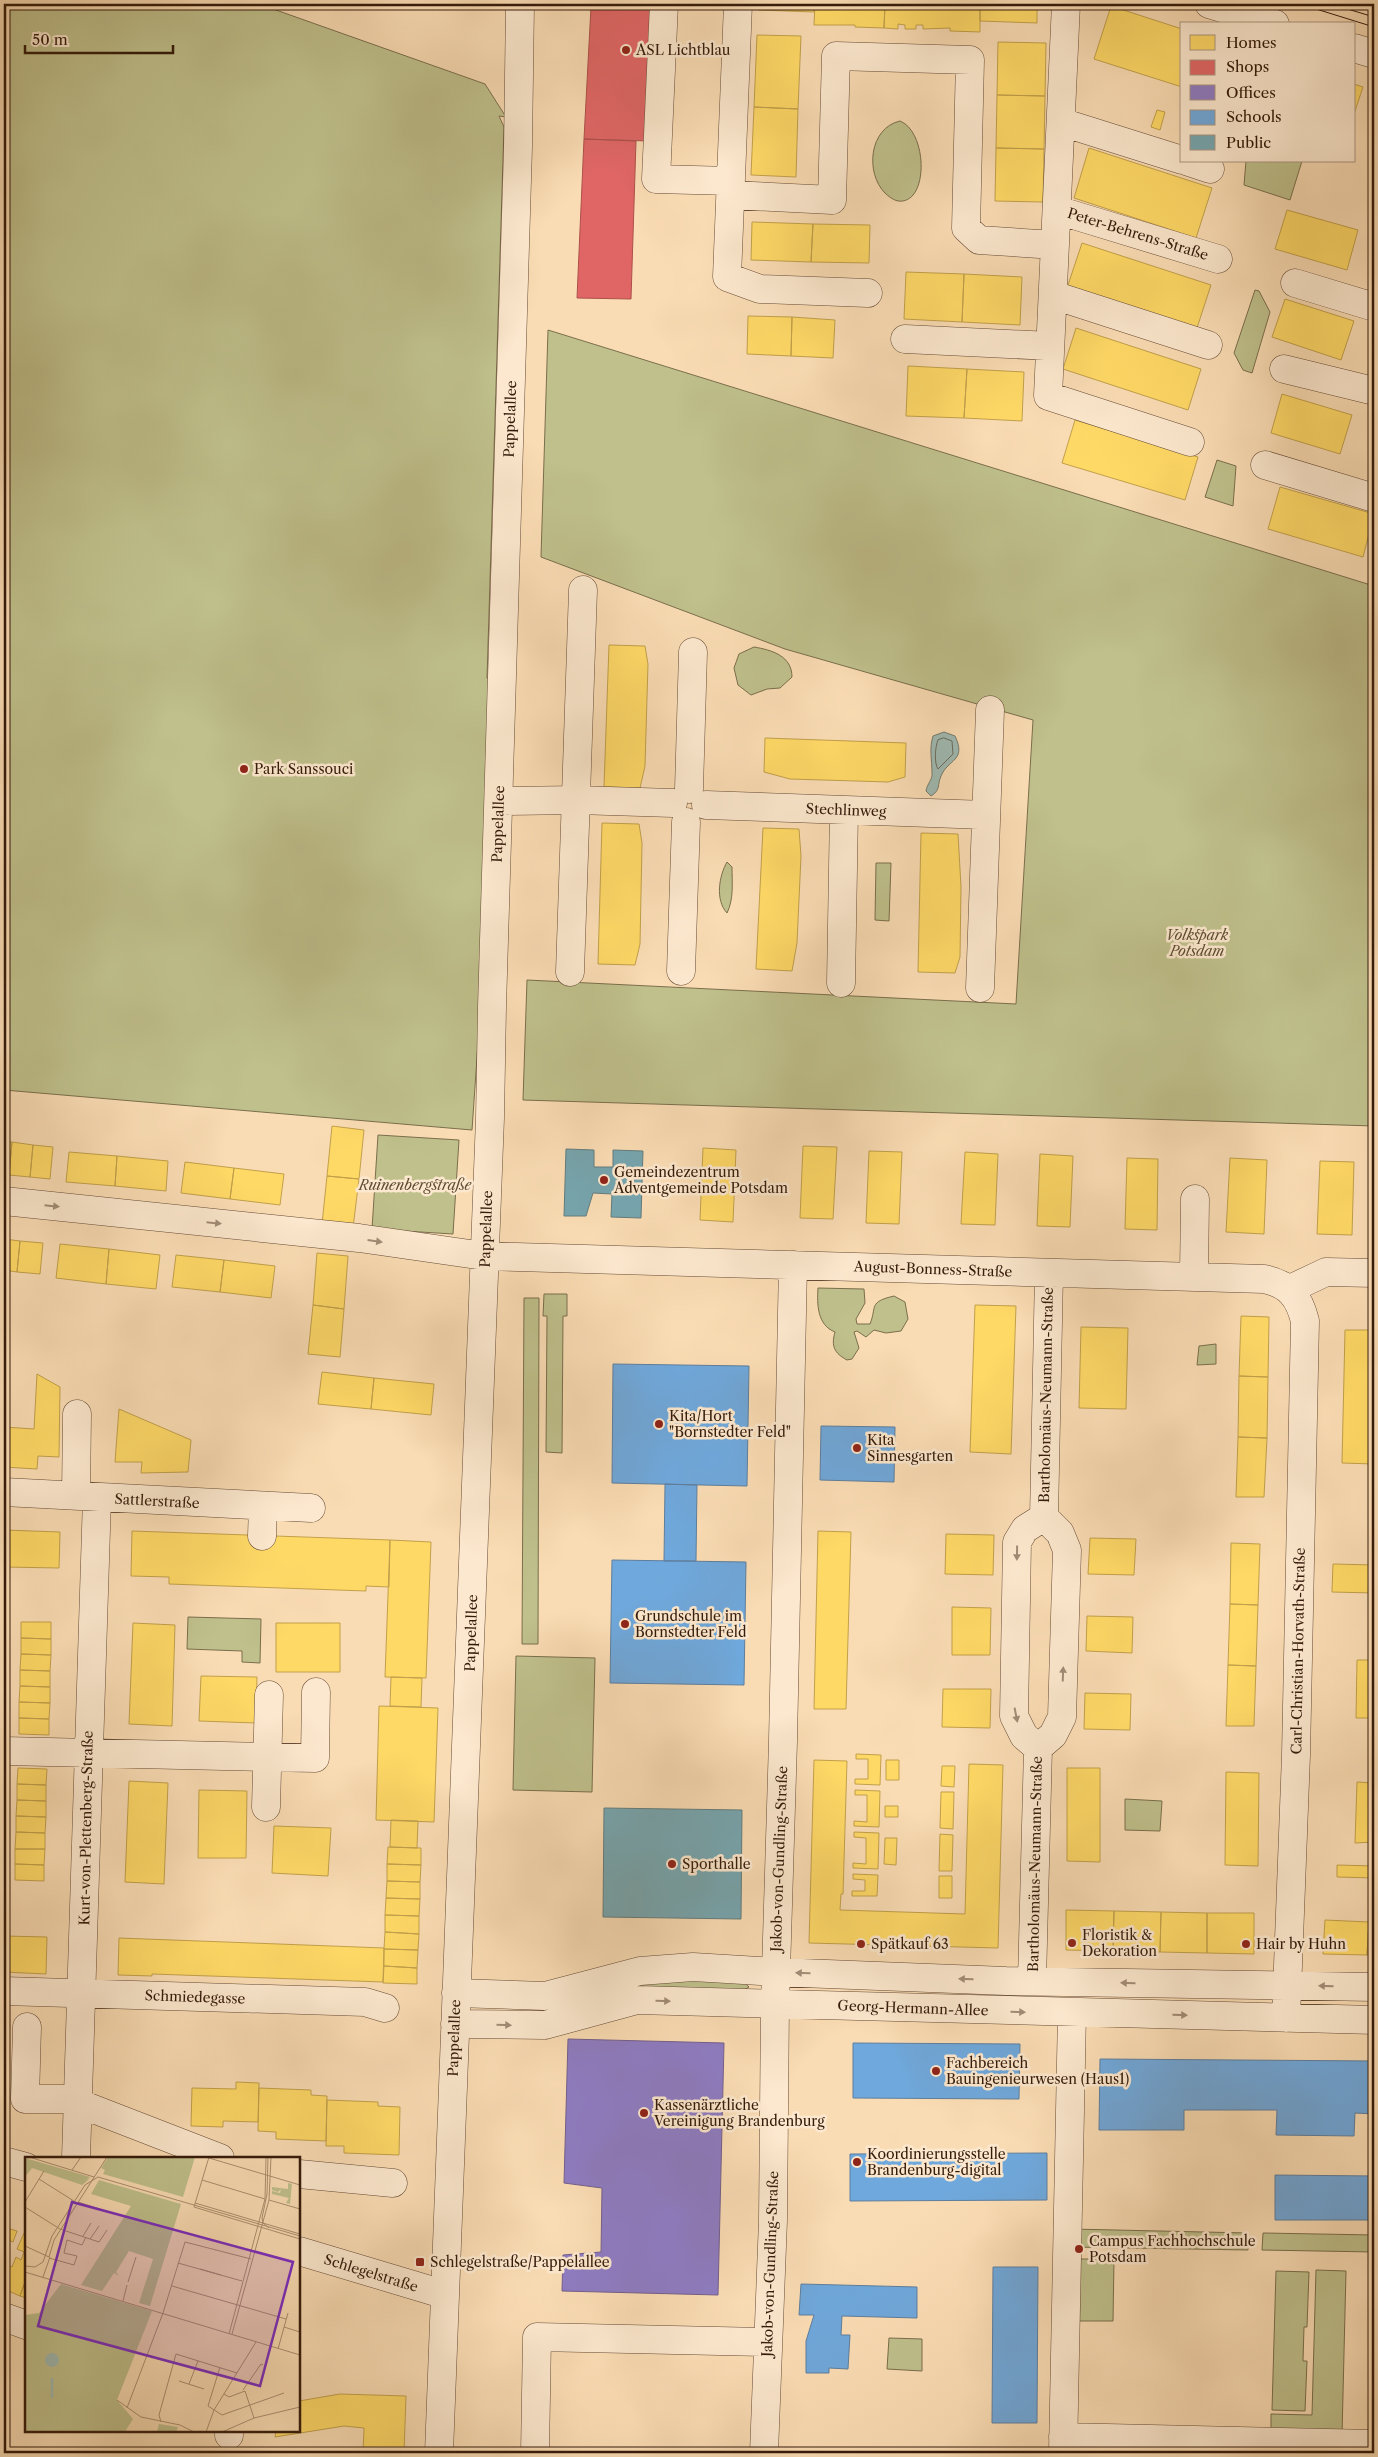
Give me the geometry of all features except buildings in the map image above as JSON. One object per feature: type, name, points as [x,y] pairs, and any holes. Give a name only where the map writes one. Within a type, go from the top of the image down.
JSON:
[{"type":"street","name":"Pappelallee","points":[[438,2453],[484,1256],[518,147],[520,4]]},
{"type":"street","points":[[664,4],[656,179],[832,200],[836,56],[970,60],[966,228],[979,240],[1055,245]]},
{"type":"street","points":[[738,4],[727,277],[760,289],[868,293]]},
{"type":"street","name":"Peter-Behrens-Straße","points":[[1066,4],[1048,396],[1190,442]]},
{"type":"street","points":[[1209,4],[1268,22]]},
{"type":"street","points":[[1356,49],[1374,54]]},
{"type":"street","points":[[1061,122],[1180,159]]},
{"type":"street","name":"Peter-Behrens-Straße","points":[[1057,210],[1218,258]]},
{"type":"street","points":[[1295,283],[1374,307]]},
{"type":"street","points":[[1053,295],[1208,345]]},
{"type":"street","points":[[905,339],[1050,346]]},
{"type":"street","points":[[1284,369],[1374,391]]},
{"type":"street","points":[[1265,465],[1374,498]]},
{"type":"street","points":[[570,972],[584,590]]},
{"type":"street","points":[[681,971],[689,805],[693,652]]},
{"type":"street","points":[[980,988],[990,710]]},
{"type":"street","name":"Stechlinweg","points":[[499,802],[577,800],[986,816]]},
{"type":"street","points":[[841,983],[844,810]]},
{"type":"street","points":[[1194,1276],[1195,1199]]},
{"type":"street","points":[[4,1201],[359,1238],[484,1256]]},
{"type":"street","name":"August-Bonness-Straße","points":[[484,1256],[1194,1276],[1264,1279],[1278,1282],[1290,1289]]},
{"type":"street","name":"Jakob-von-Gundling-Straße","points":[[764,2453],[773,2220],[775,2004],[793,1265]]},
{"type":"street","points":[[1290,1289],[1326,1272],[1374,1273]]},
{"type":"street","name":"Bartholomäus-Neumann-Straße","points":[[1032,1981],[1038,1748],[1053,1735],[1062,1717],[1067,1550],[1060,1533],[1044,1517],[1048,1273]]},
{"type":"street","name":"Carl-Christian-Horvath-Straße","points":[[1286,2018],[1296,1754],[1305,1321],[1301,1304],[1290,1289]]},
{"type":"street","name":"Kurt-von-Plettenberg-Straße","points":[[76,2157],[88,1752],[86,1496],[77,1414]]},
{"type":"street","name":"Sattlerstraße","points":[[4,1492],[311,1508]]},
{"type":"street","points":[[262,1536],[263,1506]]},
{"type":"street","name":"Bartholomäus-Neumann-Straße","points":[[1038,1748],[1024,1736],[1014,1716],[1017,1542],[1025,1529],[1044,1517]]},
{"type":"street","points":[[4,1751],[315,1758],[316,1692]]},
{"type":"street","points":[[266,1807],[269,1695]]},
{"type":"street","points":[[456,1993],[545,1996],[640,1971],[693,1967],[776,1972],[1032,1981],[1374,1987]]},
{"type":"street","name":"Schmiedegasse","points":[[4,1990],[365,2002],[385,2008]]},
{"type":"street","name":"Georg-Hermann-Allee","points":[[455,2024],[545,2025],[637,2000],[1374,2020]]},
{"type":"street","points":[[1072,2013],[1063,2445],[1374,2444]]},
{"type":"street","points":[[26,2027],[25,2099],[78,2101],[218,2157]]},
{"type":"street","points":[[4,2161],[25,2167]]},
{"type":"street","points":[[300,2174],[393,2183]]},
{"type":"street","name":"Schlegelstraße","points":[[300,2251],[443,2294]]},
{"type":"street","points":[[4,2317],[25,2325]]},
{"type":"street","points":[[535,2453],[538,2337],[767,2342]]},
{"type":"green space","name":"Park Sanssouci","points":[[4,4],[259,4],[485,84],[506,117],[499,116],[504,127],[487,678],[503,681],[472,1130],[4,1090]]},
{"type":"green space","points":[[900,121],[909,128],[916,139],[920,152],[921,167],[920,180],[915,192],[908,199],[898,201],[885,193],[879,184],[875,174],[873,152],[882,132],[890,125]]},
{"type":"green space","points":[[1246,162],[1302,162],[1290,200],[1244,185]]},
{"type":"green space","points":[[1255,290],[1259,291],[1270,312],[1252,373],[1243,370],[1234,353]]},
{"type":"green space","name":"Volkspark Potsdam","points":[[548,330],[1374,586],[1374,1126],[523,1100],[527,980],[1016,1004],[1033,720],[785,649],[541,557]]},
{"type":"green space","points":[[1217,460],[1236,466],[1233,506],[1205,497]]},
{"type":"green space","points":[[754,647],[774,652],[789,664],[792,677],[780,688],[767,689],[751,695],[738,685],[734,668],[739,654]]},
{"type":"green space","points":[[727,862],[732,867],[732,896],[727,913],[721,902],[720,881]]},
{"type":"green space","points":[[876,863],[891,863],[889,921],[875,920]]},
{"type":"green space","name":"Ruinenbergstraße","points":[[378,1135],[459,1140],[453,1234],[372,1229]]},
{"type":"green space","points":[[818,1288],[864,1289],[865,1303],[856,1319],[857,1324],[870,1324],[877,1303],[894,1296],[905,1302],[908,1319],[901,1331],[886,1333],[874,1330],[866,1337],[857,1331],[854,1332],[859,1348],[852,1359],[847,1360],[836,1352],[833,1341],[835,1332],[829,1329],[821,1319],[818,1307]]},
{"type":"green space","points":[[544,1294],[567,1294],[567,1316],[563,1316],[562,1453],[546,1452],[547,1316],[543,1316]]},
{"type":"green space","points":[[524,1298],[539,1298],[538,1644],[522,1644]]},
{"type":"green space","points":[[1216,1344],[1216,1364],[1197,1365],[1199,1346]]},
{"type":"green space","points":[[188,1617],[261,1619],[260,1663],[242,1662],[242,1651],[187,1649]]},
{"type":"green space","points":[[516,1656],[595,1658],[592,1792],[513,1790]]},
{"type":"green space","points":[[1125,1799],[1162,1801],[1160,1831],[1125,1830]]},
{"type":"green space","points":[[640,1979],[742,1980],[749,1987],[741,1992],[548,2016],[548,2004]]},
{"type":"green space","points":[[1071,2229],[1248,2233],[1248,2250],[1071,2247]]},
{"type":"green space","points":[[1263,2233],[1374,2235],[1374,2252],[1262,2250]]},
{"type":"green space","points":[[1080,2259],[1114,2259],[1113,2321],[1079,2321]]},
{"type":"green space","points":[[1316,2270],[1346,2271],[1342,2435],[1271,2433],[1271,2414],[1312,2415]]},
{"type":"green space","points":[[1276,2271],[1309,2272],[1307,2327],[1304,2327],[1303,2361],[1307,2361],[1305,2411],[1272,2410]]},
{"type":"green space","points":[[889,2338],[922,2339],[922,2371],[887,2369]]},
{"type":"water","points":[[944,732],[955,736],[959,750],[958,755],[944,770],[936,792],[931,796],[926,791],[932,775],[931,750],[933,736]]},
{"type":"tram line","points":[[1300,4],[1374,27]]},
{"type":"tram line","points":[[1331,4],[1374,17]]},
{"type":"place","name":"ASL Lichtblau","points":[[626,50]]},
{"type":"place","name":"Park Sanssouci","points":[[244,769]]},
{"type":"place","name":"Gemeindezentrum Adventgemeinde Potsdam","points":[[604,1180]]},
{"type":"place","name":"Kita/Hort \"Bornstedter Feld\"","points":[[659,1424]]},
{"type":"place","name":"Kita Sinnesgarten","points":[[857,1448]]},
{"type":"place","name":"Grundschule im Bornstedter Feld","points":[[625,1624]]},
{"type":"place","name":"Sporthalle","points":[[672,1864]]},
{"type":"place","name":"Floristik & Dekoration","points":[[1072,1943]]},
{"type":"place","name":"Spätkauf 63","points":[[861,1944]]},
{"type":"place","name":"Hair by Huhn","points":[[1246,1944]]},
{"type":"place","name":"Fachbereich Bauingenieurwesen (Haus1)","points":[[936,2071]]},
{"type":"place","name":"Kassenärztliche Vereinigung Brandenburg","points":[[644,2113]]},
{"type":"place","name":"Koordinierungsstelle Brandenburg-digital","points":[[857,2162]]},
{"type":"place","name":"Campus Fachhochschule Potsdam","points":[[1079,2249]]},
{"type":"place","name":"Schlegelstraße/Pappelallee","points":[[420,2262]]}]
